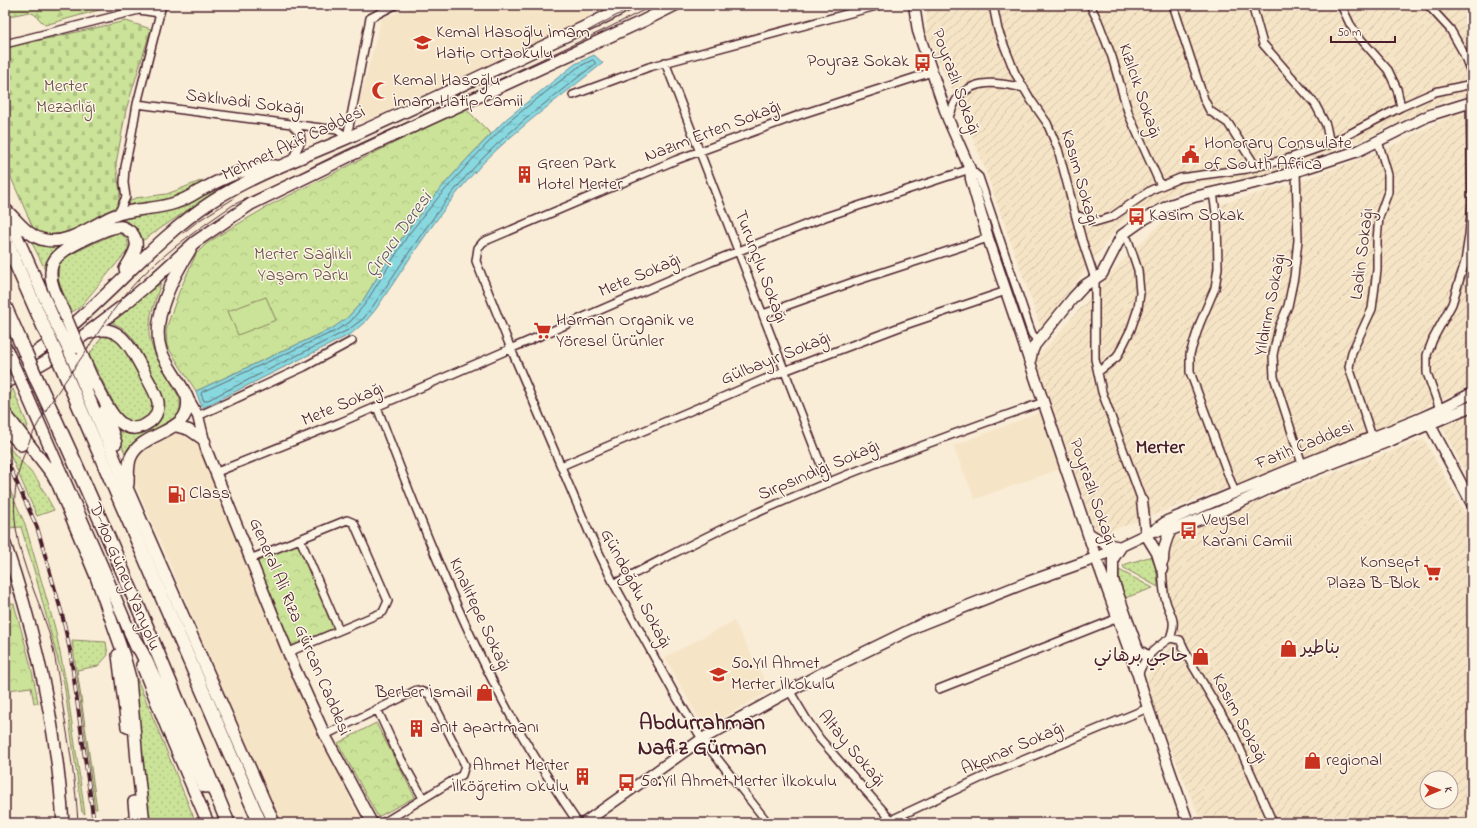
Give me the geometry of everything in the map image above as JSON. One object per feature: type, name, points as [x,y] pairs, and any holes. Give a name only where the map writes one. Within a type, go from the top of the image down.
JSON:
[{"type":"highway","points":[[11,238],[66,359],[260,823]]},
{"type":"highway","points":[[5,307],[76,465],[173,689],[228,823]]},
{"type":"highway","points":[[133,638],[142,653],[205,787],[216,808],[228,823]]},
{"type":"main road","name":"Mehmet Akif Caddesi","points":[[6,369],[32,356],[57,338],[91,309],[156,245],[192,215],[212,201],[286,164],[345,139],[593,23],[628,5]]},
{"type":"main road","points":[[5,383],[62,352],[130,300],[195,242],[251,204],[351,155],[675,5]]},
{"type":"main road","name":"Poyrazlı Sokağı","points":[[914,5],[918,31],[948,120],[970,169],[971,179],[988,238],[1096,558],[1138,675],[1188,823]]},
{"type":"main road","points":[[1030,362],[1032,352],[1038,341],[1073,298],[1084,286],[1102,274],[1122,235],[1146,218],[1170,204],[1272,179],[1358,151],[1430,115],[1471,102]]},
{"type":"main road","points":[[5,210],[35,237],[50,241],[65,239],[118,214],[174,204],[227,178],[256,168],[286,164]]},
{"type":"main road","points":[[5,210],[11,238],[29,251],[65,315]]},
{"type":"main road","points":[[120,281],[136,248],[134,236],[130,231],[121,227],[110,228],[71,247],[59,255],[54,262],[51,271],[52,281],[93,379],[121,458],[127,488]]},
{"type":"main road","points":[[127,488],[128,471],[131,458],[137,449],[149,439],[182,421],[186,414],[188,402],[187,397],[162,352],[157,329],[164,304],[174,279],[195,242]]},
{"type":"main road","points":[[81,336],[104,329],[122,337],[130,347],[154,391],[158,402],[158,411],[156,416],[143,427],[131,428],[121,424],[115,417],[93,379]]},
{"type":"main road","points":[[1021,335],[1028,341],[1038,341]]},
{"type":"main road","name":"D-100 Güney Yanyolu","points":[[5,346],[133,638],[158,708],[208,823]]},
{"type":"main road","points":[[66,359],[127,488],[274,823]]},
{"type":"main road","name":"Fatih Caddesi","points":[[1149,533],[1171,530],[1219,512],[1281,483],[1427,420],[1440,409],[1472,393]]},
{"type":"main road","name":"General Ali Rıza Gürcan Caddesi","points":[[187,397],[198,416],[206,449],[217,472],[250,559],[325,735],[372,823]]},
{"type":"main road","name":"Fatih Caddesi","points":[[584,823],[702,739],[789,690],[922,624],[1028,582],[1096,558],[1149,533],[1167,521],[1302,464],[1372,437],[1472,406]]},
{"type":"main road","points":[[5,412],[52,474],[58,485],[117,632],[130,678],[144,823]]},
{"type":"main road","points":[[1427,420],[1472,504]]},
{"type":"main road","points":[[175,426],[189,430],[205,441]]},
{"type":"main road","points":[[5,428],[14,436],[30,456],[56,493],[89,573],[110,630],[119,658],[130,751],[136,823]]},
{"type":"main road","points":[[1142,501],[1149,533],[1162,569]]},
{"type":"main road","points":[[1162,569],[1163,548],[1165,540],[1171,530]]},
{"type":"main road","points":[[1088,533],[1106,544],[1121,547],[1113,559],[1113,580],[1137,647],[1139,651],[1148,656]]},
{"type":"main road","points":[[5,544],[25,607],[44,682],[57,764],[63,823]]},
{"type":"street","points":[[118,214],[126,197],[124,167],[137,104],[162,5]]},
{"type":"street","name":"Saklıvadi Sokağı","points":[[137,104],[337,130],[347,137],[370,18],[395,5]]},
{"type":"street","points":[[573,95],[665,62],[880,5]]},
{"type":"street","name":"Kasım Sokağı","points":[[993,5],[998,30],[1015,73],[1047,123],[1058,149],[1082,240],[1095,279],[1095,359],[1102,392],[1113,426],[1142,501]]},
{"type":"street","name":"Kızılcık Sokağı","points":[[1090,5],[1112,57],[1129,115],[1161,186]]},
{"type":"street","points":[[1173,5],[1204,99],[1210,111],[1228,123],[1256,167]]},
{"type":"street","points":[[1252,5],[1262,44],[1315,104],[1326,125],[1330,144]]},
{"type":"street","points":[[1341,5],[1350,24],[1359,37],[1388,70],[1397,89],[1401,107]]},
{"type":"street","points":[[1428,5],[1450,30],[1463,52],[1472,75]]},
{"type":"street","points":[[5,44],[139,10],[159,13]]},
{"type":"street","name":"Turunçlu Sokağı","points":[[665,62],[828,483]]},
{"type":"street","name":"Nazım Erten Sokağı","points":[[511,349],[476,261],[478,248],[483,242],[699,151],[802,114],[932,72]]},
{"type":"street","points":[[948,120],[957,100],[969,86],[1001,83],[1024,88]]},
{"type":"street","points":[[1076,215],[1095,222],[1112,217],[1151,190],[1180,178],[1256,167],[1287,159],[1330,144],[1401,107],[1435,92],[1472,84]]},
{"type":"street","points":[[1440,409],[1427,372],[1427,355],[1433,339],[1452,304],[1465,262],[1472,203],[1471,102]]},
{"type":"street","points":[[286,164],[301,141],[300,133],[291,124]]},
{"type":"street","name":"Ladin Sokağı","points":[[1372,437],[1349,367],[1352,352],[1372,309],[1377,270],[1377,240],[1380,217],[1388,192],[1388,175],[1378,141]]},
{"type":"street","name":"Mete Sokağı","points":[[217,472],[377,407],[738,251],[825,217],[970,169]]},
{"type":"street","name":"Poyrazlı Sokağı","points":[[970,169],[979,177],[1029,326],[1032,334],[1038,341]]},
{"type":"street","name":"Yıldırım Sokağı","points":[[1296,171],[1298,240],[1294,277],[1288,306],[1279,327],[1273,355],[1274,377],[1302,464]]},
{"type":"street","points":[[1213,193],[1217,219],[1218,268],[1215,288],[1200,323],[1190,354],[1190,372],[1235,493]]},
{"type":"street","name":"Kasım Sokağı","points":[[1098,372],[1117,357],[1131,329],[1138,308],[1140,293],[1138,270],[1128,240],[1122,235]]},
{"type":"street","points":[[762,314],[853,282],[988,238]]},
{"type":"street","name":"Gülbayır Sokağı","points":[[560,466],[784,371],[905,325],[1006,291]]},
{"type":"street","points":[[198,416],[304,367],[352,341]]},
{"type":"street","name":"Gündoğdu Sokağı","points":[[511,349],[588,532],[614,584],[659,666],[702,739],[768,823]]},
{"type":"street","name":"Sırpsındığı Sokağı","points":[[614,584],[751,516],[874,463],[1044,402]]},
{"type":"street","name":"Kınalıtepe Sokağı","points":[[377,407],[435,556],[470,634],[513,718],[549,780],[578,823]]},
{"type":"street","points":[[250,559],[347,520],[354,523],[388,601],[383,612],[289,652]]},
{"type":"street","points":[[300,539],[339,630]]},
{"type":"street","points":[[1138,675],[1148,656],[1170,638],[1174,624],[1165,597],[1162,569]]},
{"type":"street","points":[[939,689],[1118,618]]},
{"type":"street","name":"Kasım Sokağı","points":[[1170,638],[1180,640],[1190,661],[1234,735],[1273,823]]},
{"type":"street","points":[[325,735],[417,690],[428,694],[432,700],[465,765],[462,775],[383,823]]},
{"type":"street","name":"Altay Sokağı","points":[[789,690],[820,739],[893,821]]},
{"type":"street","name":"Akpınar Sokağı","points":[[893,821],[985,776],[1148,708]]},
{"type":"street","points":[[377,709],[397,752],[423,798]]},
{"type":"shaded area","name":"Kemal Hasoğlu İmam Hatip Ortaokulu","points":[[418,5],[585,5],[591,17],[366,121],[354,120],[382,18]]},
{"type":"shaded area","points":[[926,5],[1472,5],[1472,96],[1453,97],[1355,143],[1258,177],[1196,183],[1122,222],[1041,328],[980,155],[927,35]]},
{"type":"shaded area","points":[[1472,112],[1472,384],[1466,389],[1325,452],[1102,534],[1095,530],[1036,359],[1122,261],[1163,221],[1304,180],[1388,148],[1454,114]]},
{"type":"shaded area","points":[[1043,411],[1060,469],[975,499],[953,446]]},
{"type":"shaded area","points":[[1472,415],[1472,485],[1442,427]]},
{"type":"shaded area","points":[[175,431],[200,445],[295,681],[354,807],[365,823],[282,823],[275,811],[134,480],[138,455]]},
{"type":"shaded area","points":[[1424,439],[1472,526],[1472,823],[1264,823],[1258,809],[1208,823],[1202,823],[1158,719],[1146,678],[1177,635],[1162,555],[1173,534]]},
{"type":"shaded area","name":"50.Yıl Ahmet Merter İlkokulu","points":[[734,621],[770,691],[704,728],[665,657]]},
{"type":"shaded area","points":[[1258,809],[1264,823],[1208,823]]},
{"type":"green space","points":[[5,5],[117,5],[45,25],[34,14],[29,12],[5,17]]},
{"type":"green space","name":"Merter Mezarlığı","points":[[126,21],[151,29],[126,110],[116,164],[120,193],[118,206],[62,234],[49,235],[34,230],[5,164],[5,48]]},
{"type":"green space","name":"Merter Sağlıklı Yaşam Parkı","points":[[466,109],[491,134],[434,196],[405,233],[362,302],[347,318],[333,328],[196,391],[167,346],[166,329],[179,292],[196,254],[206,244],[272,204],[404,138]]},
{"type":"green space","points":[[203,180],[186,192],[177,196],[127,206],[130,201],[135,198],[167,194]]},
{"type":"green space","points":[[223,184],[223,186],[142,241],[135,227],[122,220],[121,217]]},
{"type":"green space","points":[[116,233],[126,238],[128,250],[80,307],[72,312],[58,281],[59,262],[67,256]]},
{"type":"green space","points":[[31,241],[39,243],[64,244],[52,254],[45,269]]},
{"type":"green space","points":[[162,279],[151,314],[149,335],[152,347],[180,399],[180,412],[178,417],[138,440],[126,456],[116,430],[119,429],[125,432],[138,433],[150,430],[159,421],[162,414],[163,401],[162,396],[133,338],[123,328],[111,322],[148,293]]},
{"type":"green space","points":[[266,297],[276,320],[238,335],[228,311]]},
{"type":"green space","points":[[103,335],[120,343],[142,378],[153,404],[149,416],[144,421],[132,422],[121,417],[89,355]]},
{"type":"green space","points":[[13,389],[28,426],[26,430],[10,411],[8,406],[9,395]]},
{"type":"green space","points":[[5,443],[37,479],[54,510],[37,516]]},
{"type":"green space","points":[[5,479],[25,524],[55,628],[66,682],[85,814],[82,812],[64,683],[34,570],[21,527],[7,528],[5,524]]},
{"type":"green space","points":[[299,543],[334,628],[291,646],[255,561]]},
{"type":"green space","points":[[1152,556],[1157,574],[1158,587],[1124,568],[1123,565]]},
{"type":"green space","points":[[1119,570],[1153,588],[1125,598],[1119,578]]},
{"type":"green space","points":[[5,601],[14,604],[31,665],[38,703],[34,703],[31,687],[8,690],[5,681]]},
{"type":"green space","points":[[72,640],[106,642],[108,655],[98,666],[77,670],[97,809],[95,809]]},
{"type":"green space","points":[[131,664],[196,823],[149,823]]},
{"type":"green space","points":[[376,723],[415,797],[378,817],[338,743]]},
{"type":"water","points":[[594,55],[603,63],[512,136],[484,162],[454,196],[376,309],[366,321],[351,334],[202,408],[196,391],[333,328],[347,318],[362,302],[405,233],[434,196],[466,160],[505,120],[575,64]]},
{"type":"tram line","points":[[582,34],[636,5]]},
{"type":"tram line","points":[[78,823],[76,795],[55,658],[47,626],[22,557],[16,528],[15,502],[17,478],[24,455],[33,434],[58,392],[112,313],[133,285],[163,257],[233,205],[654,5]]},
{"type":"tram line","points":[[183,233],[198,221],[233,199]]},
{"type":"railway","points":[[5,457],[37,527],[62,614],[70,650],[94,823]]},
{"type":"place","name":"Kemal Hasoğlu İmam Hatip Ortaokulu","points":[[423,43]]},
{"type":"place","name":"Poyraz Sokak","points":[[922,62]]},
{"type":"place","name":"Kemal Hasoğlu İmam Hatip Camii","points":[[380,91]]},
{"type":"place","name":"Honorary Consulate of South Africa","points":[[1191,154]]},
{"type":"place","name":"Green Park Hotel Merter","points":[[524,174]]},
{"type":"place","name":"Kasim Sokak","points":[[1136,216]]},
{"type":"place","name":"Harman Organik ve Yöresel Ürünler","points":[[543,331]]},
{"type":"place","name":"Class","points":[[176,494]]},
{"type":"place","name":"Veysel Karani Camii","points":[[1189,531]]},
{"type":"place","name":"Konsept Plaza B-Blok","points":[[1433,573]]},
{"type":"place","name":"بناطير","points":[[1288,649]]},
{"type":"place","name":"حاجي برهاني","points":[[1201,657]]},
{"type":"place","name":"50.Yıl Ahmet Merter İlkokulu","points":[[718,674]]},
{"type":"place","name":"Berber İsmail","points":[[485,693]]},
{"type":"place","name":"anıt apartmanı","points":[[417,728]]},
{"type":"place","name":"regional","points":[[1313,761]]},
{"type":"place","name":"Ahmet Merter İlköğretim Okulu","points":[[582,776]]},
{"type":"place","name":"50.Yil Ahmet Merter İlkokulu","points":[[627,782]]},
{"type":"district","name":"Merter","points":[[1160,448]]},
{"type":"district","name":"Abdurrahman Nafiz Gürman","points":[[702,736]]},
{"type":"water label","name":"Çırpıcı Deresi","points":[[399,235]]}]
